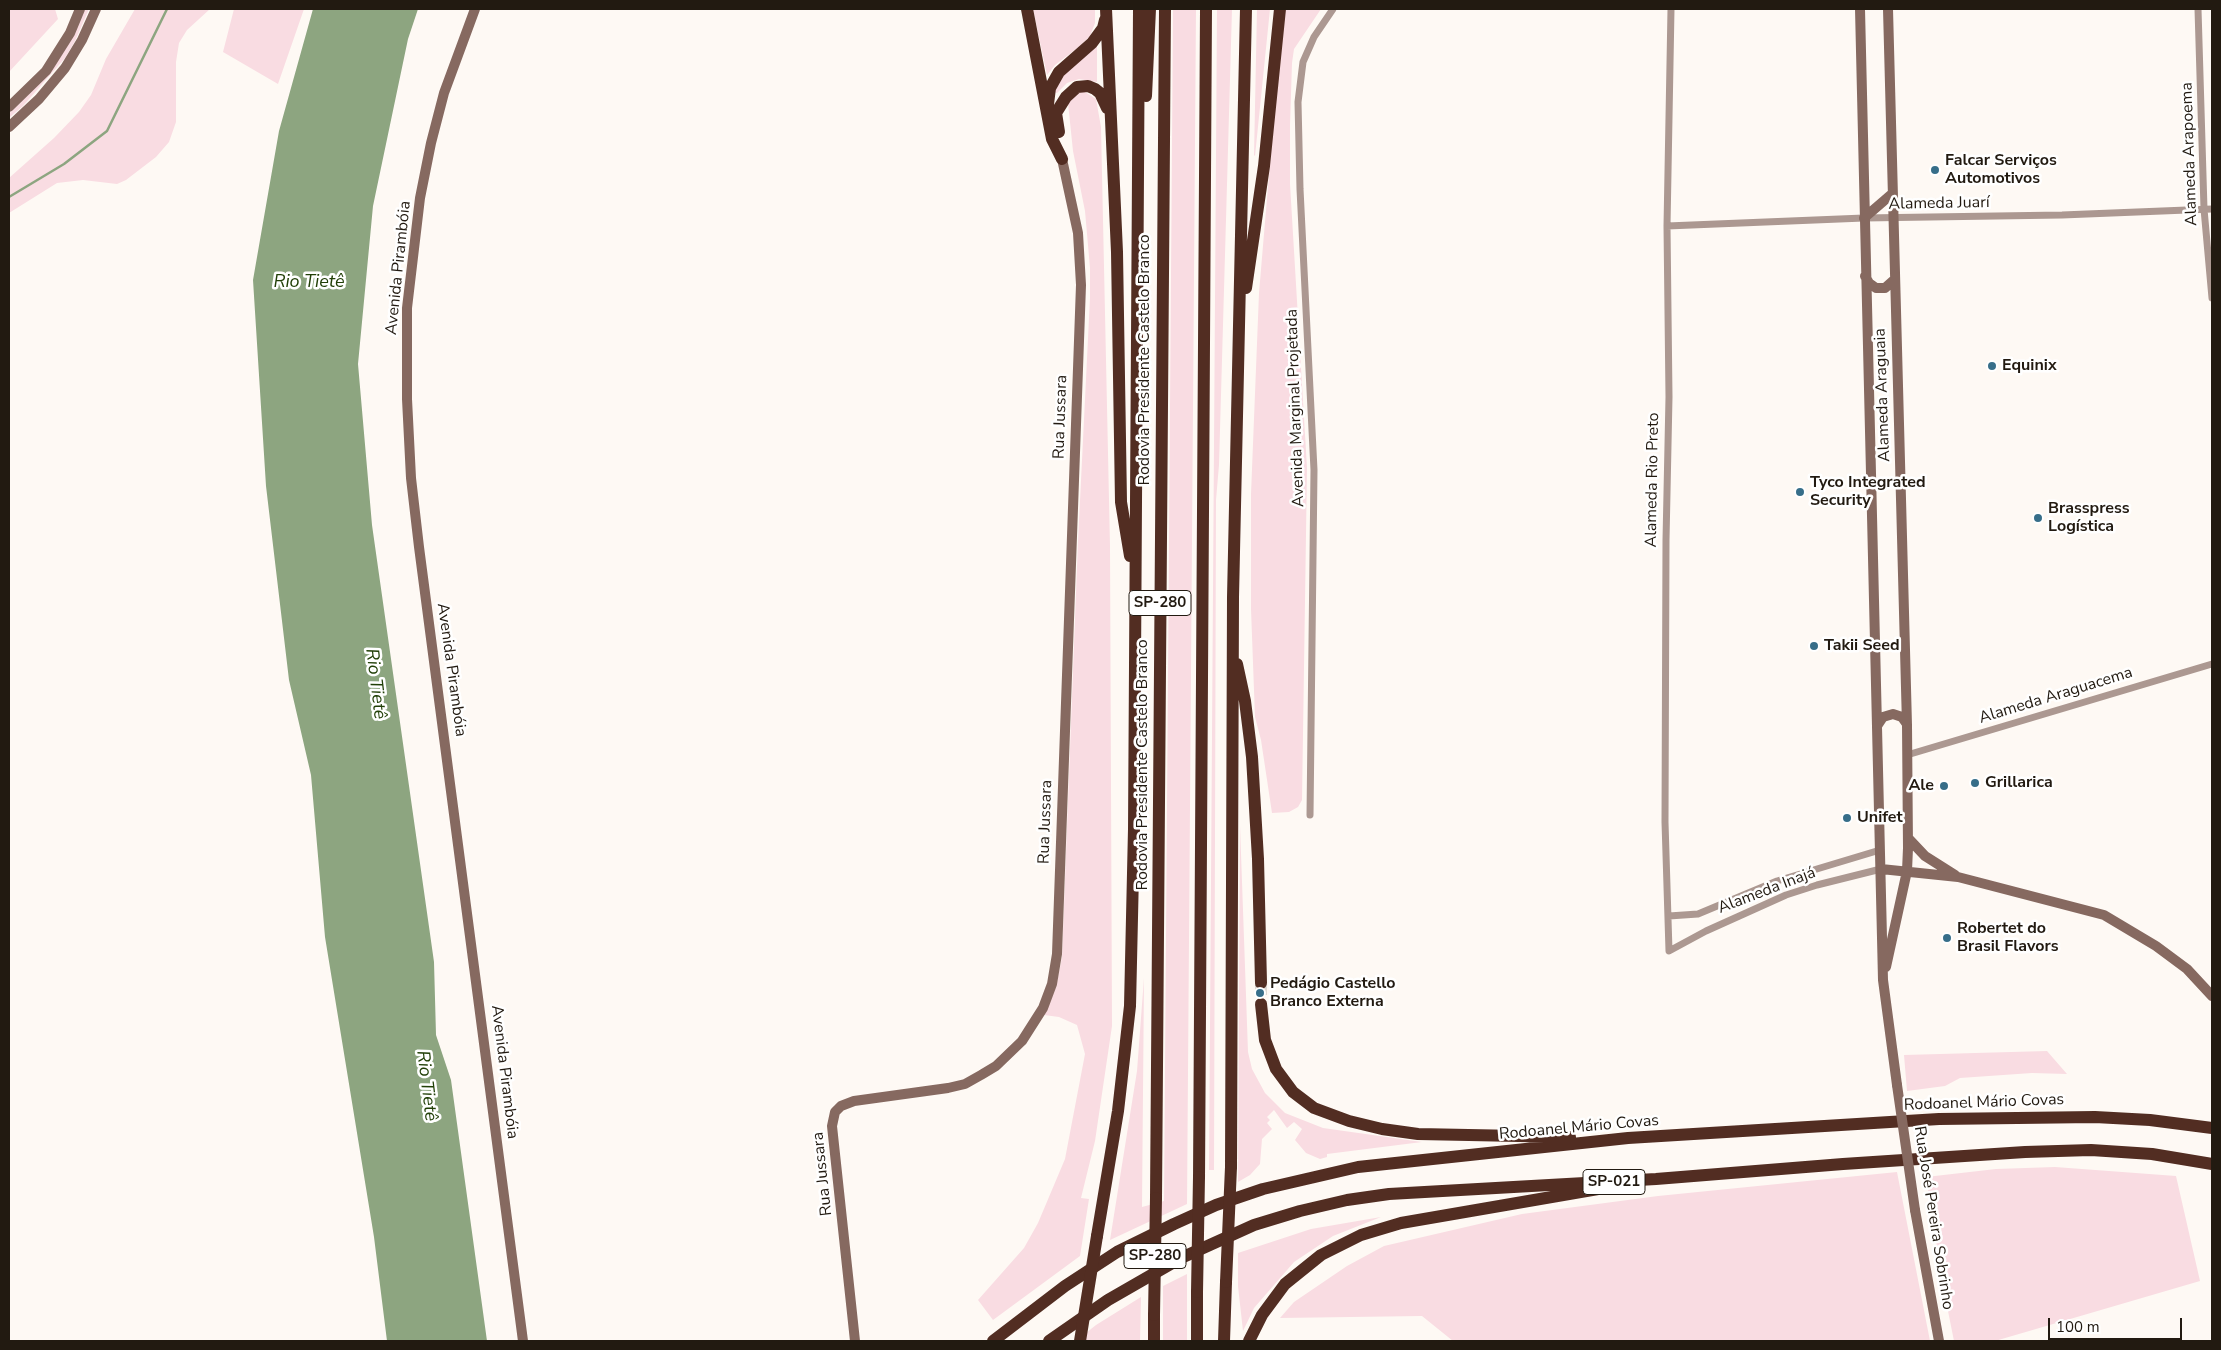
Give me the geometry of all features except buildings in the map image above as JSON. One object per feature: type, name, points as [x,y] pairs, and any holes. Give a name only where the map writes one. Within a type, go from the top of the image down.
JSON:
[{"type":"highway","points":[[1027,9],[1052,139],[1062,160]]},
{"type":"highway","points":[[1080,1341],[1118,1111],[1130,1006],[1134,829],[1139,9]]},
{"type":"highway","points":[[1137,212],[1142,176],[1150,9]]},
{"type":"highway","name":"Rodovia Presidente Castelo Branco","points":[[1154,1341],[1165,9]]},
{"type":"highway","name":"SP-280","points":[[1196,1341],[1199,1177],[1206,9]]},
{"type":"highway","points":[[1224,1341],[1231,1167],[1233,654],[1237,344],[1246,9]]},
{"type":"highway","points":[[1237,344],[1264,166],[1280,9]]},
{"type":"highway","points":[[1047,113],[1050,88],[1059,72],[1092,43],[1103,28],[1107,12]]},
{"type":"highway","points":[[1107,12],[1117,252],[1121,502],[1135,580]]},
{"type":"highway","points":[[1062,160],[1056,114],[1061,103],[1072,91],[1084,86],[1095,89],[1103,98],[1110,118]]},
{"type":"highway","points":[[1233,654],[1246,701],[1252,757],[1258,859],[1261,983]]},
{"type":"highway","points":[[1261,1004],[1265,1040],[1279,1075],[1302,1100],[1329,1114],[1382,1129],[1418,1134],[1628,1138]]},
{"type":"highway","name":"Rodoanel Mário Covas","points":[[993,1341],[1065,1286],[1117,1252],[1207,1209],[1263,1189],[1309,1176],[1358,1167],[1628,1138],[1939,1119],[2095,1116],[2150,1120],[2212,1128]]},
{"type":"highway","name":"SP-021","points":[[1049,1341],[1108,1300],[1180,1258],[1254,1226],[1300,1211],[1347,1200],[1389,1194],[1656,1179],[1843,1164],[2053,1151],[2091,1150],[2152,1154],[2212,1164]]},
{"type":"highway","points":[[1249,1341],[1262,1315],[1285,1284],[1321,1255],[1361,1235],[1401,1224],[1656,1179]]},
{"type":"main road","points":[[9,107],[49,66],[70,33],[80,9]]},
{"type":"main road","points":[[9,127],[38,99],[65,68],[78,47],[96,9]]},
{"type":"main road","name":"Avenida Pirambóia","points":[[475,9],[444,93],[431,143],[420,198],[407,308],[407,399],[411,478],[419,547],[524,1341]]},
{"type":"main road","name":"Alameda Araguaia","points":[[1860,9],[1864,276],[1881,869]]},
{"type":"main road","name":"Alameda Araguaia","points":[[1888,9],[1907,725],[1907,871]]},
{"type":"main road","name":"Rua Jussara","points":[[855,1341],[832,1126],[835,1112],[841,1106],[854,1101],[940,1090],[965,1084],[981,1076],[996,1066],[1022,1041],[1043,1008],[1052,984],[1057,954],[1081,285],[1078,233],[1062,160]]},
{"type":"main road","points":[[1864,218],[1893,193]]},
{"type":"main road","points":[[1864,276],[1869,284],[1876,288],[1885,288],[1894,280]]},
{"type":"main road","points":[[1865,302],[1882,294],[1891,297],[1895,302]]},
{"type":"main road","points":[[1877,726],[1883,717],[1893,714],[1902,717],[1907,725]]},
{"type":"main road","points":[[1908,838],[1925,856],[1958,877]]},
{"type":"main road","points":[[1881,869],[1958,877],[2088,910],[2117,921],[2187,969],[2212,996]]},
{"type":"main road","name":"Rua José Pereira Sobrinho","points":[[1881,869],[1883,980],[1915,1210],[1939,1341]]},
{"type":"main road","name":"Rua José Pereira Sobrinho","points":[[1883,980],[1907,871]]},
{"type":"street","name":"Avenida Marginal Projetada","points":[[1310,815],[1314,470],[1300,189],[1298,102],[1303,62],[1314,37],[1333,9]]},
{"type":"street","name":"Alameda Rio Preto","points":[[1669,951],[1665,822],[1666,540],[1669,397],[1667,226],[1671,9]]},
{"type":"street","name":"Alameda Arapoema","points":[[2198,9],[2212,298]]},
{"type":"street","name":"Alameda Juarí","points":[[1667,226],[1864,218],[2062,215],[2208,209]]},
{"type":"street","name":"Alameda Araguacema","points":[[1907,755],[2212,664]]},
{"type":"street","name":"Alameda Inajá","points":[[1669,916],[1698,914],[1776,881],[1880,850]]},
{"type":"street","name":"Alameda Inajá","points":[[1669,951],[1722,923],[1786,895],[1881,869]]},
{"type":"shaded area","points":[[9,9],[55,9],[58,19],[9,72]]},
{"type":"shaded area","points":[[85,9],[89,9],[75,41],[65,58],[23,106],[9,118],[9,113],[20,103]]},
{"type":"shaded area","points":[[135,9],[210,9],[187,30],[179,43],[176,62],[176,122],[169,142],[156,157],[126,180],[117,184],[83,180],[57,183],[9,213],[9,178],[54,138],[79,112],[91,95],[106,59]]},
{"type":"shaded area","points":[[234,9],[304,9],[278,84],[223,52]]},
{"type":"shaded area","points":[[1033,9],[1095,9],[1095,23],[1090,36],[1055,65],[1047,75]]},
{"type":"shaded area","points":[[1173,9],[1196,9],[1187,1204],[1110,1240],[1137,1071],[1144,978],[1142,1207],[1164,1201]]},
{"type":"shaded area","points":[[1217,9],[1232,9],[1219,465],[1216,500],[1214,1170],[1209,1170]]},
{"type":"shaded area","points":[[1257,9],[1270,9],[1255,156],[1254,155]]},
{"type":"shaded area","points":[[1283,9],[1321,9],[1294,49],[1290,125],[1290,184],[1307,468],[1302,800],[1298,807],[1289,812],[1272,813],[1261,740],[1255,717],[1251,609],[1251,494],[1259,293]]},
{"type":"shaded area","points":[[1097,46],[1097,82],[1079,79],[1067,83],[1057,93],[1054,92],[1060,78]]},
{"type":"shaded area","points":[[1078,92],[1085,92],[1096,99],[1101,127],[1110,546],[1112,1026],[1095,1141],[1081,1198],[1089,1199],[1080,1256],[993,1320],[978,1300],[1024,1248],[1038,1223],[1065,1159],[1085,1054],[1077,1025],[1059,1017],[1044,1015],[1056,987],[1062,957],[1078,541],[1090,298],[1090,268],[1085,211],[1073,151],[1068,103]]},
{"type":"shaded area","points":[[1240,825],[1248,1052],[1252,1069],[1265,1093],[1285,1113],[1323,1128],[1422,1142],[1327,1154],[1327,1157],[1320,1159],[1306,1153],[1295,1140],[1302,1129],[1294,1122],[1287,1128],[1274,1110],[1267,1117],[1270,1120],[1267,1123],[1272,1129],[1262,1139],[1260,1164],[1250,1175],[1238,1182]]},
{"type":"shaded area","points":[[2047,1051],[2067,1074],[2032,1073],[1960,1078],[1945,1086],[1907,1091],[1904,1055]]},
{"type":"shaded area","points":[[2055,1167],[2176,1176],[2200,1281],[1995,1341],[1954,1341],[1926,1177],[1996,1169]]},
{"type":"shaded area","points":[[1897,1172],[1930,1341],[1453,1341],[1422,1316],[1280,1318],[1294,1302],[1347,1266],[1384,1246],[1522,1214],[1658,1196]]},
{"type":"shaded area","points":[[1381,1217],[1333,1236],[1294,1262],[1254,1308],[1243,1331],[1238,1286],[1238,1253],[1311,1229]]},
{"type":"shaded area","points":[[1187,1274],[1187,1341],[1163,1341],[1163,1286]]},
{"type":"shaded area","points":[[1141,1297],[1140,1341],[1076,1341],[1096,1325]]},
{"type":"water","name":"Rio Tietê","points":[[313,9],[418,9],[408,39],[373,206],[358,364],[372,525],[434,962],[436,1035],[451,1080],[487,1341],[387,1341],[374,1237],[325,937],[311,775],[289,680],[266,486],[253,280],[279,131]]},
{"type":"waterway","points":[[9,197],[64,164],[107,131],[167,9]]},
{"type":"tunnel","points":[[1261,983],[1261,1004]]},
{"type":"place","name":"Falcar Serviços Automotivos","points":[[1935,170]]},
{"type":"place","name":"Equinix","points":[[1992,366]]},
{"type":"place","name":"Tyco Integrated Security","points":[[1800,492]]},
{"type":"place","name":"Brasspress Logística","points":[[2038,518]]},
{"type":"place","name":"Takii Seed","points":[[1814,646]]},
{"type":"place","name":"Grillarica","points":[[1975,783]]},
{"type":"place","name":"Ale","points":[[1944,786]]},
{"type":"place","name":"Unifet","points":[[1847,818]]},
{"type":"place","name":"Robertet do Brasil Flavors","points":[[1947,938]]},
{"type":"place","name":"Pedágio Castello Branco Externa","points":[[1260,993]]}]
